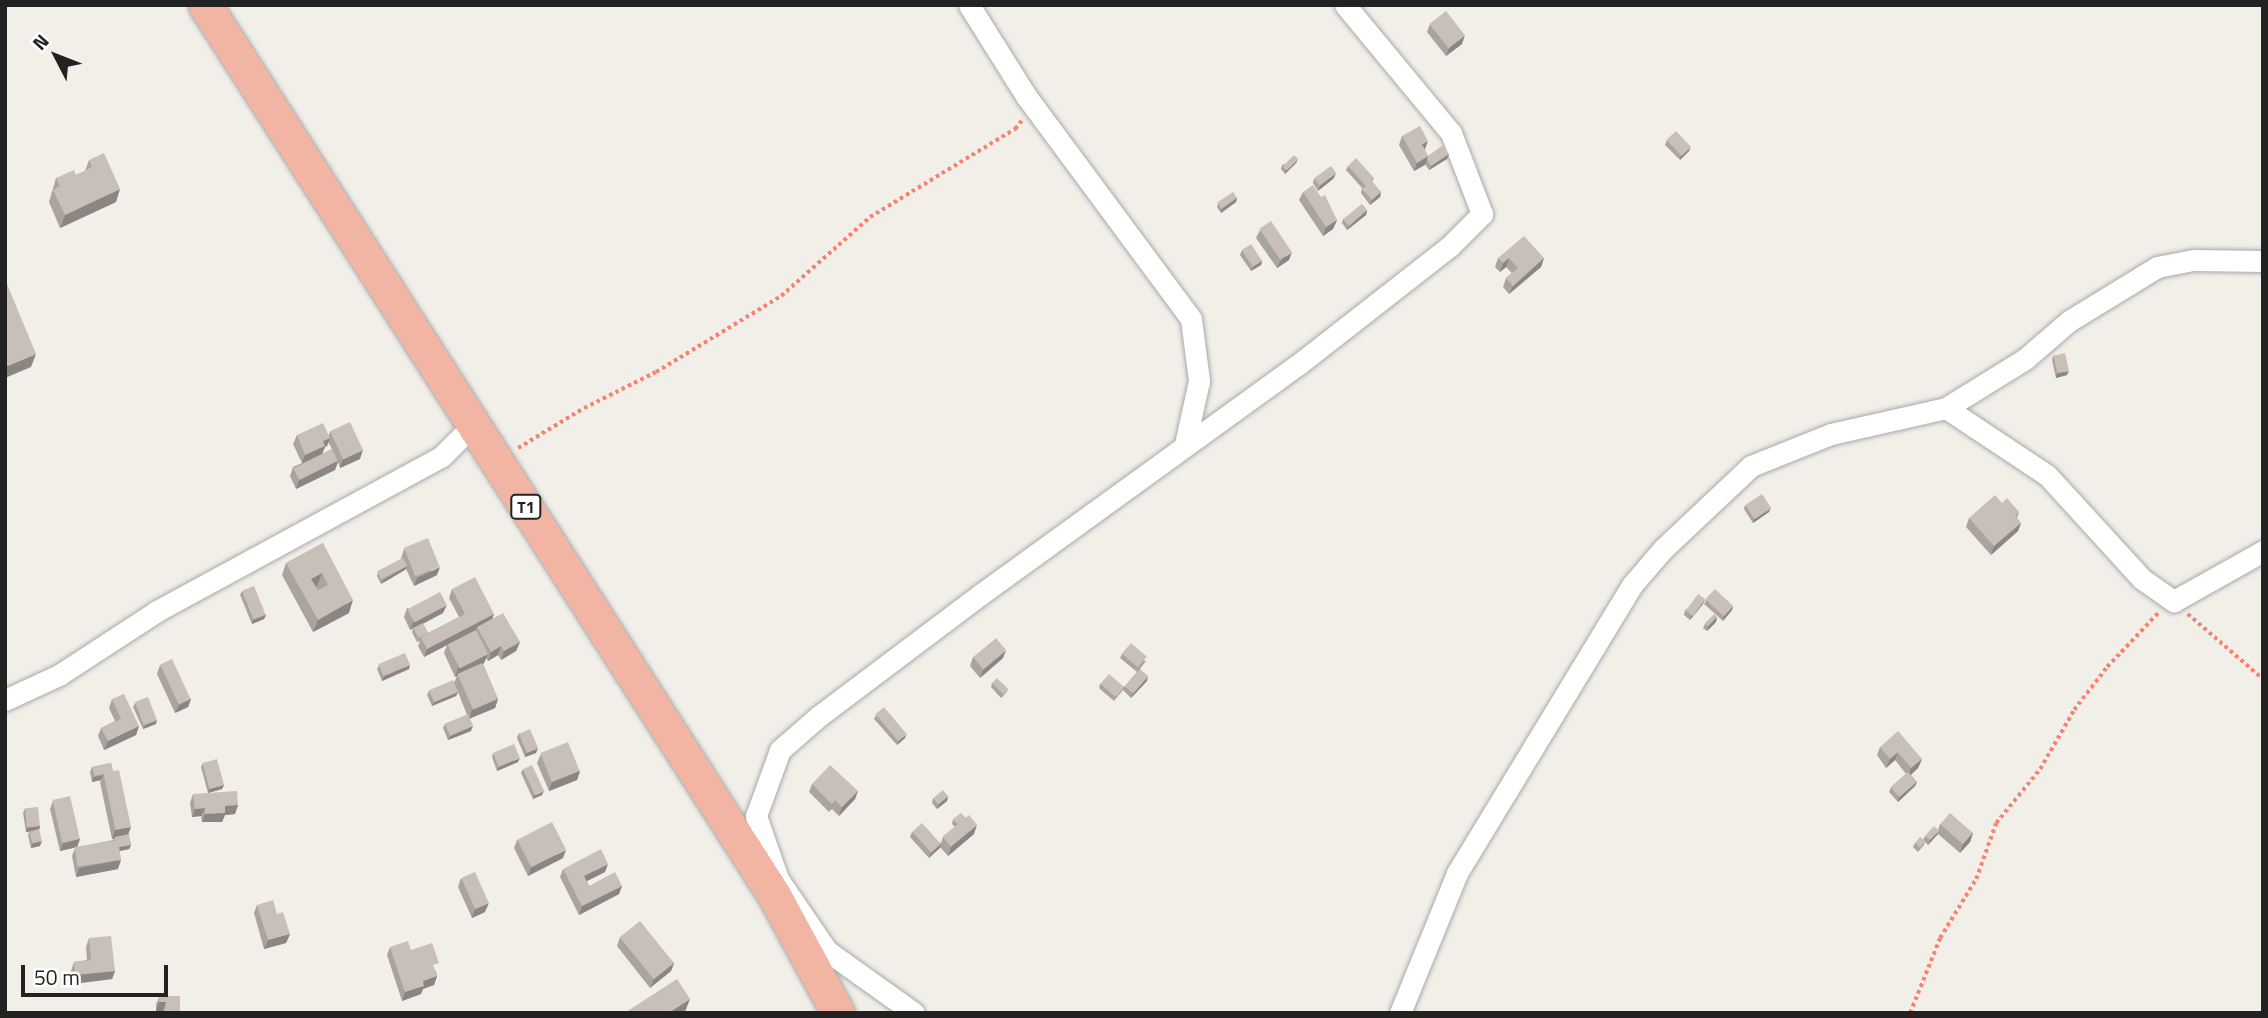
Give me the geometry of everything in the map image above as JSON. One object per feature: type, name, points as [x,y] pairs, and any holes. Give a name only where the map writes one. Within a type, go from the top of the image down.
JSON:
[{"type":"highway","name":"T1","points":[[205,5],[789,923],[838,1013]]},
{"type":"street","points":[[969,5],[1032,104],[1191,319],[1199,380],[1185,444]]},
{"type":"street","points":[[827,951],[778,880],[756,816],[780,750],[820,716],[981,594],[1106,506],[1185,444],[1255,396],[1403,284],[1449,247],[1482,214],[1451,133],[1345,5]]},
{"type":"street","points":[[1400,1013],[1438,916],[1471,850],[1632,585],[1663,549],[1751,466],[1831,433],[1946,408],[2025,359],[2069,321],[2157,267],[2194,260],[2263,261]]},
{"type":"street","points":[[1946,408],[2047,475],[2142,579],[2174,601],[2263,551]]},
{"type":"street","points":[[5,700],[59,675],[157,611],[442,456],[473,425]]},
{"type":"street","points":[[789,923],[914,1013]]},
{"type":"path","points":[[500,466],[506,455],[555,424],[656,372],[781,296],[870,217],[1015,129],[1032,104]]},
{"type":"path","points":[[1910,1013],[1940,938],[1976,879],[1996,823],[2040,769],[2074,710],[2107,667],[2160,610],[2174,601],[2263,679]]},
{"type":"building","points":[[1446,11],[1465,35],[1449,48],[1429,24]]},
{"type":"building","points":[[1420,126],[1428,141],[1422,144],[1428,156],[1417,163],[1402,136]]},
{"type":"building","points":[[1676,131],[1691,147],[1681,156],[1666,140]]},
{"type":"building","points":[[1443,145],[1449,154],[1431,166],[1428,156]]},
{"type":"building","points":[[104,153],[120,189],[65,215],[53,190],[60,186],[56,178],[74,170],[76,175],[92,167],[89,160]]},
{"type":"building","points":[[1294,155],[1298,159],[1287,171],[1283,166]]},
{"type":"building","points":[[1356,158],[1374,178],[1371,180],[1381,192],[1372,200],[1362,189],[1366,186],[1348,166]]},
{"type":"building","points":[[1331,166],[1336,173],[1319,186],[1314,178]]},
{"type":"building","points":[[1313,185],[1321,197],[1325,195],[1337,220],[1326,227],[1303,192]]},
{"type":"building","points":[[1233,192],[1237,198],[1221,208],[1217,203]]},
{"type":"building","points":[[1362,204],[1367,210],[1349,226],[1343,219]]},
{"type":"building","points":[[1271,221],[1292,252],[1280,260],[1259,229]]},
{"type":"building","points":[[1524,236],[1544,258],[1513,286],[1506,278],[1518,268],[1509,258],[1503,263],[1498,258]]},
{"type":"building","points":[[1251,244],[1262,261],[1253,267],[1242,250]]},
{"type":"building","points":[[5,279],[36,354],[5,367]]},
{"type":"building","points":[[2065,353],[2069,371],[2057,373],[2053,356]]},
{"type":"building","points":[[350,422],[363,450],[343,459],[330,431]]},
{"type":"building","points":[[323,423],[330,438],[323,441],[325,446],[305,455],[297,435]]},
{"type":"building","points":[[332,449],[338,461],[300,480],[294,469]]},
{"type":"building","points":[[1762,494],[1771,508],[1754,519],[1745,505]]},
{"type":"building","points":[[1995,495],[2002,503],[2007,498],[2019,512],[2015,516],[2021,523],[1994,546],[1969,518]]},
{"type":"building","points":[[428,538],[440,567],[416,576],[404,548]]},
{"type":"building","points":[[323,543],[353,600],[318,620],[286,563]],"holes":[[[322,573],[328,585],[318,590],[311,579]]]},
{"type":"building","points":[[403,558],[407,566],[381,579],[377,571]]},
{"type":"building","points":[[475,577],[494,614],[427,649],[421,637],[465,614],[452,589]]},
{"type":"building","points":[[254,586],[266,615],[254,620],[242,591]]},
{"type":"building","points":[[1715,589],[1733,606],[1724,616],[1705,599]]},
{"type":"building","points":[[440,592],[447,605],[414,623],[407,609]]},
{"type":"building","points":[[1698,594],[1705,599],[1693,616],[1686,611]]},
{"type":"building","points":[[503,613],[520,642],[504,651],[501,646],[491,652],[477,627]]},
{"type":"building","points":[[1714,614],[1717,617],[1708,626],[1705,623]]},
{"type":"building","points":[[423,623],[428,633],[418,638],[413,628]]},
{"type":"building","points":[[476,630],[488,654],[460,669],[447,645]]},
{"type":"building","points":[[996,638],[1006,650],[983,670],[973,657]]},
{"type":"building","points":[[1131,643],[1147,657],[1138,667],[1122,654]]},
{"type":"building","points":[[405,653],[410,665],[383,676],[378,664]]},
{"type":"building","points":[[172,659],[191,699],[179,704],[160,664]]},
{"type":"building","points":[[482,663],[498,699],[473,710],[457,674]]},
{"type":"building","points":[[1140,669],[1148,676],[1133,694],[1125,686]]},
{"type":"building","points":[[1109,674],[1124,687],[1116,697],[1100,684]]},
{"type":"building","points":[[997,678],[1008,689],[1003,694],[992,683]]},
{"type":"building","points":[[453,680],[458,692],[434,702],[429,690]]},
{"type":"building","points":[[124,694],[139,726],[108,741],[101,728],[121,719],[112,699]]},
{"type":"building","points":[[148,697],[157,720],[144,725],[135,702]]},
{"type":"building","points":[[884,707],[906,734],[898,741],[876,714]]},
{"type":"building","points":[[468,714],[473,726],[450,736],[445,724]]},
{"type":"building","points":[[530,729],[538,748],[527,753],[519,734]]},
{"type":"building","points":[[1898,731],[1922,759],[1911,768],[1898,752],[1890,759],[1880,747]]},
{"type":"building","points":[[568,742],[580,771],[552,782],[540,753]]},
{"type":"building","points":[[514,744],[520,758],[499,767],[493,753]]},
{"type":"building","points":[[217,759],[224,785],[209,789],[203,763]]},
{"type":"building","points":[[111,763],[113,772],[95,776],[92,767]]},
{"type":"building","points":[[532,765],[544,791],[535,796],[523,769]]},
{"type":"building","points":[[830,765],[858,791],[842,807],[835,800],[832,804],[812,784]]},
{"type":"building","points":[[119,770],[131,827],[115,830],[103,773]]},
{"type":"building","points":[[1908,772],[1917,782],[1900,797],[1891,787]]},
{"type":"building","points":[[943,790],[948,796],[938,804],[933,798]]},
{"type":"building","points":[[237,791],[238,805],[225,806],[225,813],[205,814],[205,808],[195,809],[193,794]]},
{"type":"building","points":[[70,796],[80,839],[62,843],[52,800]]},
{"type":"building","points":[[38,807],[40,826],[27,827],[25,808]]},
{"type":"building","points":[[961,813],[966,818],[958,825],[953,819]]},
{"type":"building","points":[[1950,813],[1973,833],[1963,844],[1940,824]]},
{"type":"building","points":[[969,815],[977,825],[951,846],[943,836]]},
{"type":"building","points":[[552,822],[566,850],[531,867],[517,840]]},
{"type":"building","points":[[922,823],[941,844],[931,853],[912,832]]},
{"type":"building","points":[[1934,826],[1939,831],[1930,840],[1925,836]]},
{"type":"building","points":[[39,829],[42,841],[32,843],[29,831]]},
{"type":"building","points":[[129,834],[131,845],[119,847],[115,837]]},
{"type":"building","points":[[1920,837],[1925,841],[1920,848],[1915,843]]},
{"type":"building","points":[[118,840],[121,860],[78,867],[75,847]]},
{"type":"building","points":[[601,849],[608,864],[584,876],[589,886],[615,872],[622,886],[582,906],[563,869]]},
{"type":"building","points":[[475,872],[489,903],[475,909],[461,878]]},
{"type":"building","points":[[273,900],[277,914],[283,912],[290,934],[268,940],[257,905]]},
{"type":"building","points":[[640,921],[674,963],[654,979],[620,937]]},
{"type":"building","points":[[111,936],[115,971],[75,975],[74,962],[91,960],[89,938]]},
{"type":"building","points":[[408,941],[411,950],[432,943],[439,963],[433,965],[437,976],[423,981],[424,986],[405,992],[390,947]]},
{"type":"building","points":[[677,979],[690,999],[668,1013],[626,1012]]},
{"type":"building","points":[[160,996],[180,996],[180,1013],[164,1013],[166,1002],[159,1002]]}]
